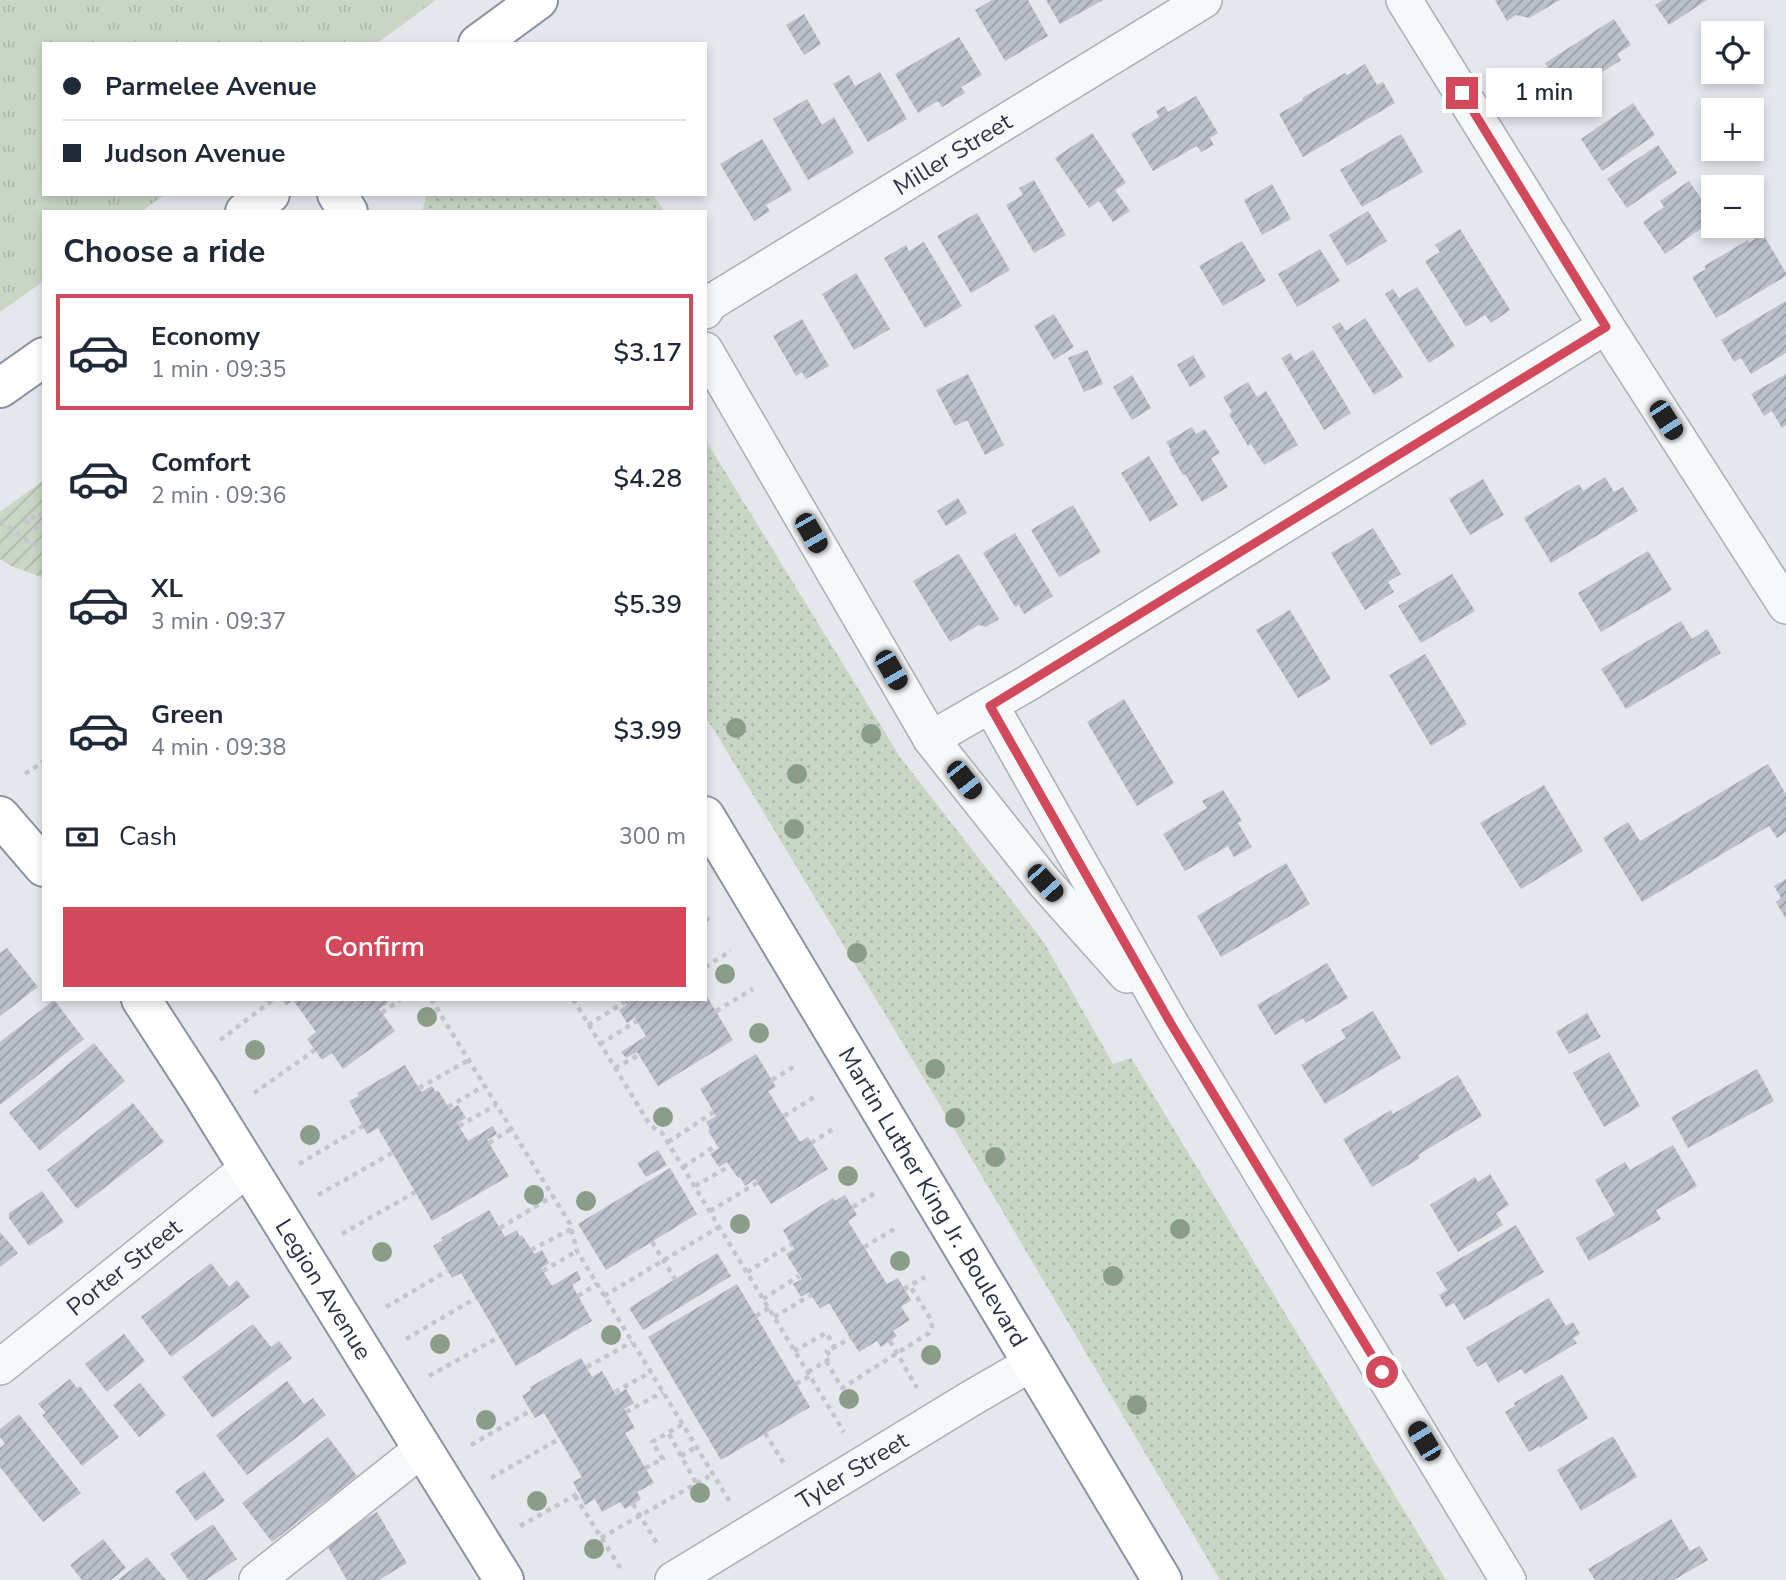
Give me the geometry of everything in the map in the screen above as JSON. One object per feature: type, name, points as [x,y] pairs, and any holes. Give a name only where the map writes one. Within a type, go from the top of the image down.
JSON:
[{"type":"highway","points":[[481,42],[538,0]]},
{"type":"highway","points":[[248,210],[267,196]]},
{"type":"highway","points":[[0,388],[42,358]]},
{"type":"highway","points":[[0,816],[42,865]]},
{"type":"highway","name":"Martin Luther King Jr. Boulevard","points":[[707,819],[1162,1580]]},
{"type":"highway","name":"Legion Avenue","points":[[142,1001],[504,1580]]},
{"type":"street","name":"Miller Street","points":[[707,308],[710,303],[1204,0]]},
{"type":"street","points":[[1404,0],[1606,327],[1786,606]]},
{"type":"street","points":[[931,739],[990,706],[1606,327]]},
{"type":"street","points":[[707,353],[931,739],[1045,883],[1171,1024]]},
{"type":"street","points":[[990,706],[1171,1024],[1508,1580]]},
{"type":"street","name":"Porter Street","points":[[0,1367],[247,1168]]},
{"type":"street","name":"Tyler Street","points":[[673,1580],[1032,1363]]},
{"type":"street","points":[[257,1580],[422,1449]]},
{"type":"path","points":[[42,514],[39,513],[26,521],[42,532]]},
{"type":"path","points":[[0,521],[29,542],[42,547]]},
{"type":"path","points":[[25,774],[42,762]]},
{"type":"path","points":[[707,920],[711,917]]},
{"type":"path","points":[[707,966],[732,951]]},
{"type":"path","points":[[716,1011],[753,989]]},
{"type":"path","points":[[220,1040],[271,1001]]},
{"type":"path","points":[[382,1013],[398,1001]]},
{"type":"path","points":[[432,1001],[570,1224],[578,1251],[730,1502]]},
{"type":"path","points":[[574,1001],[650,1125],[662,1133],[668,1142],[845,1433]]},
{"type":"path","points":[[589,1025],[625,1002]]},
{"type":"path","points":[[600,1044],[637,1021]]},
{"type":"path","points":[[254,1093],[315,1049]]},
{"type":"path","points":[[615,1068],[639,1055]]},
{"type":"path","points":[[419,1088],[468,1060]]},
{"type":"path","points":[[772,1080],[797,1065]]},
{"type":"path","points":[[448,1107],[484,1086]]},
{"type":"path","points":[[784,1116],[816,1096]]},
{"type":"path","points":[[459,1126],[496,1105]]},
{"type":"path","points":[[668,1142],[713,1112]]},
{"type":"path","points":[[299,1164],[363,1126]]},
{"type":"path","points":[[811,1143],[835,1128]]},
{"type":"path","points":[[489,1143],[511,1129]]},
{"type":"path","points":[[683,1167],[717,1145]]},
{"type":"path","points":[[318,1195],[392,1153]]},
{"type":"path","points":[[695,1186],[730,1166]]},
{"type":"path","points":[[710,1211],[757,1183]]},
{"type":"path","points":[[342,1234],[415,1192]]},
{"type":"path","points":[[853,1207],[875,1193]]},
{"type":"path","points":[[500,1228],[553,1196]]},
{"type":"path","points":[[604,1296],[719,1227]]},
{"type":"path","points":[[864,1247],[896,1228]]},
{"type":"path","points":[[531,1250],[571,1229]]},
{"type":"path","points":[[652,1242],[675,1279]]},
{"type":"path","points":[[747,1272],[792,1244]]},
{"type":"path","points":[[544,1271],[578,1251]]},
{"type":"path","points":[[386,1307],[447,1271]]},
{"type":"path","points":[[763,1299],[799,1276]]},
{"type":"path","points":[[826,1361],[842,1388],[929,1333],[932,1326],[930,1318],[907,1288],[925,1276]]},
{"type":"path","points":[[578,1296],[597,1284]]},
{"type":"path","points":[[774,1317],[811,1295]]},
{"type":"path","points":[[406,1339],[476,1298]]},
{"type":"path","points":[[756,1316],[769,1308]]},
{"type":"path","points":[[794,1351],[826,1333],[835,1347]]},
{"type":"path","points":[[429,1376],[499,1337]]},
{"type":"path","points":[[796,1384],[831,1358],[827,1351],[851,1338]]},
{"type":"path","points":[[587,1367],[632,1342]]},
{"type":"path","points":[[890,1342],[917,1388]]},
{"type":"path","points":[[615,1392],[651,1372]]},
{"type":"path","points":[[626,1412],[663,1392]]},
{"type":"path","points":[[471,1445],[530,1411]]},
{"type":"path","points":[[645,1468],[663,1459],[652,1442],[683,1424]]},
{"type":"path","points":[[765,1433],[786,1468]]},
{"type":"path","points":[[669,1434],[696,1483]]},
{"type":"path","points":[[491,1478],[559,1439]]},
{"type":"path","points":[[681,1456],[696,1447]]},
{"type":"path","points":[[601,1538],[713,1474]]},
{"type":"path","points":[[520,1526],[577,1494],[621,1569]]},
{"type":"path","points":[[633,1504],[659,1546]]},
{"type":"green space","points":[[0,0],[436,0],[379,42],[42,42],[42,196],[162,196],[144,210],[42,210],[42,282],[0,312]]},
{"type":"green space","points":[[426,196],[653,196],[664,210],[423,210]]},
{"type":"green space","points":[[707,442],[900,757],[1043,941],[1113,1064],[1131,1058],[1446,1580],[1220,1580],[941,1107],[707,718]]},
{"type":"green space","points":[[42,481],[42,577],[0,559],[0,512]]},
{"type":"building","points":[[992,0],[1028,0],[1048,36],[1005,61],[975,10]]},
{"type":"building","points":[[1046,0],[1103,0],[1060,24]]},
{"type":"building","points":[[1495,0],[1560,0],[1529,18],[1516,15],[1507,21]]},
{"type":"building","points":[[1663,0],[1707,0],[1669,25],[1655,5]]},
{"type":"building","points":[[804,14],[821,44],[804,55],[786,25]]},
{"type":"building","points":[[1614,19],[1631,45],[1617,54],[1621,60],[1565,96],[1545,63]]},
{"type":"building","points":[[959,37],[982,75],[961,87],[965,93],[942,107],[938,101],[918,113],[895,74]]},
{"type":"building","points":[[1365,64],[1377,85],[1383,82],[1395,103],[1303,157],[1279,114],[1345,73],[1347,75]]},
{"type":"building","points":[[880,72],[907,119],[868,142],[833,84],[849,75],[855,86]]},
{"type":"building","points":[[1196,96],[1218,133],[1210,138],[1214,145],[1201,152],[1197,146],[1153,171],[1131,134],[1159,117],[1156,111],[1165,106],[1168,112]]},
{"type":"building","points":[[807,99],[822,125],[834,117],[854,153],[808,180],[773,119]]},
{"type":"building","points":[[1633,103],[1655,135],[1602,171],[1581,139]]},
{"type":"building","points":[[1092,133],[1126,183],[1115,190],[1130,211],[1113,222],[1099,201],[1089,208],[1055,158]]},
{"type":"building","points":[[1401,134],[1423,172],[1362,207],[1340,170]]},
{"type":"building","points":[[762,139],[792,190],[766,205],[770,211],[754,221],[720,164]]},
{"type":"building","points":[[1658,145],[1677,173],[1627,208],[1607,179]]},
{"type":"building","points":[[1034,180],[1066,235],[1034,253],[1006,205],[1023,195],[1019,188]]},
{"type":"building","points":[[1689,181],[1701,198],[1701,228],[1665,254],[1643,222],[1664,207],[1660,201]]},
{"type":"building","points":[[1272,184],[1291,219],[1262,235],[1244,200]]},
{"type":"building","points":[[1368,211],[1387,241],[1347,266],[1329,235]]},
{"type":"building","points":[[977,213],[1010,270],[971,293],[937,236]]},
{"type":"building","points":[[1460,229],[1510,310],[1491,323],[1485,315],[1466,327],[1425,261],[1440,252],[1435,245]]},
{"type":"building","points":[[1764,236],[1786,276],[1716,318],[1692,277],[1706,269],[1704,266],[1748,240],[1749,243]]},
{"type":"building","points":[[1242,241],[1266,281],[1223,306],[1199,266]]},
{"type":"building","points":[[924,242],[962,306],[925,328],[884,258],[906,245],[909,251]]},
{"type":"building","points":[[1320,249],[1340,281],[1297,307],[1278,274]]},
{"type":"building","points":[[856,273],[890,329],[854,350],[822,294]]},
{"type":"building","points":[[1417,287],[1455,346],[1429,363],[1385,294],[1393,289],[1399,298]]},
{"type":"building","points":[[1786,301],[1786,353],[1751,374],[1741,358],[1734,362],[1721,340]]},
{"type":"building","points":[[1054,314],[1074,347],[1054,360],[1034,326]]},
{"type":"building","points":[[1365,318],[1403,377],[1374,395],[1332,327],[1340,322],[1346,331]]},
{"type":"building","points":[[802,319],[829,366],[806,379],[802,372],[796,376],[773,336]]},
{"type":"building","points":[[1087,350],[1103,384],[1084,392],[1068,358]]},
{"type":"building","points":[[1313,350],[1351,413],[1324,430],[1281,358],[1290,353],[1295,361]]},
{"type":"building","points":[[1193,355],[1206,377],[1190,387],[1177,365]]},
{"type":"building","points":[[968,374],[1004,445],[985,455],[967,420],[955,426],[936,390]]},
{"type":"building","points":[[1786,374],[1786,425],[1782,428],[1772,411],[1764,416],[1751,394]]},
{"type":"building","points":[[1132,375],[1151,408],[1132,420],[1113,387]]},
{"type":"building","points":[[1248,382],[1257,397],[1266,391],[1298,445],[1264,465],[1251,444],[1248,446],[1229,414],[1232,412],[1223,397]]},
{"type":"building","points":[[1192,427],[1196,434],[1205,429],[1220,453],[1211,458],[1228,487],[1202,502],[1185,474],[1183,475],[1166,442]]},
{"type":"building","points":[[1149,456],[1178,505],[1150,522],[1121,473]]},
{"type":"building","points":[[1605,477],[1614,492],[1623,487],[1638,511],[1551,563],[1524,518],[1579,484],[1583,491]]},
{"type":"building","points":[[1483,479],[1504,515],[1470,535],[1449,499]]},
{"type":"building","points":[[958,498],[967,513],[946,526],[937,511]]},
{"type":"building","points":[[1073,505],[1101,552],[1059,577],[1031,530]]},
{"type":"building","points":[[1373,528],[1401,574],[1388,582],[1394,592],[1365,610],[1331,553]]},
{"type":"building","points":[[1015,533],[1053,596],[1024,614],[1019,605],[1015,607],[983,553]]},
{"type":"building","points":[[1648,551],[1672,590],[1601,632],[1578,593]]},
{"type":"building","points":[[959,554],[999,619],[986,627],[979,625],[950,642],[913,581]]},
{"type":"building","points":[[1452,574],[1475,611],[1421,643],[1398,606]]},
{"type":"building","points":[[1290,610],[1331,679],[1298,698],[1256,630]]},
{"type":"building","points":[[1681,621],[1692,639],[1707,629],[1721,653],[1626,709],[1601,669]]},
{"type":"building","points":[[1425,654],[1467,724],[1431,746],[1389,675]]},
{"type":"building","points":[[1124,699],[1174,783],[1137,806],[1087,722]]},
{"type":"building","points":[[1768,764],[1786,794],[1786,832],[1777,838],[1769,826],[1642,902],[1603,838],[1628,822],[1640,841]]},
{"type":"building","points":[[1544,785],[1583,851],[1521,889],[1480,823]]},
{"type":"building","points":[[1223,790],[1242,821],[1238,823],[1252,847],[1234,857],[1228,846],[1185,871],[1163,834],[1207,808],[1202,801]]},
{"type":"building","points":[[1286,863],[1310,904],[1221,957],[1197,916]]},
{"type":"building","points":[[1786,879],[1786,919],[1776,902],[1781,898],[1774,886]]},
{"type":"building","points":[[7,948],[38,987],[0,1016],[0,953]]},
{"type":"building","points":[[1327,963],[1348,998],[1306,1023],[1303,1018],[1275,1035],[1257,1005]]},
{"type":"building","points":[[707,996],[733,1040],[658,1086],[637,1052],[626,1058],[621,1052],[646,1036],[635,1018],[627,1023],[619,1010],[627,1005],[625,1001],[707,1001]]},
{"type":"building","points":[[53,1001],[84,1039],[0,1105],[0,1042]]},
{"type":"building","points":[[294,1001],[386,1001],[388,1003],[379,1009],[395,1031],[343,1069],[332,1053],[322,1060],[307,1039],[316,1032]]},
{"type":"building","points":[[1373,1011],[1401,1058],[1325,1104],[1301,1065],[1346,1038],[1341,1030]]},
{"type":"building","points":[[1587,1013],[1601,1037],[1569,1054],[1556,1032]]},
{"type":"building","points":[[94,1043],[125,1081],[40,1151],[9,1113]]},
{"type":"building","points":[[1609,1052],[1640,1106],[1604,1127],[1573,1073]]},
{"type":"building","points":[[756,1054],[776,1087],[768,1091],[800,1142],[808,1137],[828,1169],[771,1204],[755,1179],[745,1186],[727,1162],[719,1167],[710,1154],[719,1148],[708,1131],[710,1129],[706,1122],[716,1116],[700,1089]]},
{"type":"building","points":[[405,1065],[421,1092],[432,1086],[436,1092],[438,1090],[450,1110],[458,1105],[466,1118],[457,1123],[468,1141],[493,1126],[497,1134],[487,1140],[509,1176],[432,1221],[378,1128],[367,1134],[349,1101],[359,1096],[357,1093]]},
{"type":"building","points":[[1757,1069],[1774,1101],[1688,1148],[1671,1117]]},
{"type":"building","points":[[1458,1075],[1482,1116],[1372,1187],[1343,1139],[1391,1110],[1393,1114]]},
{"type":"building","points":[[133,1103],[164,1142],[77,1209],[47,1170]]},
{"type":"building","points":[[1673,1145],[1697,1186],[1656,1210],[1661,1219],[1589,1261],[1576,1238],[1615,1215],[1595,1180],[1625,1162],[1630,1170]]},
{"type":"building","points":[[658,1150],[667,1165],[646,1177],[637,1163]]},
{"type":"building","points":[[670,1168],[697,1214],[606,1270],[578,1224]]},
{"type":"building","points":[[1490,1174],[1509,1205],[1496,1213],[1503,1225],[1458,1252],[1430,1205],[1475,1177],[1478,1182]]},
{"type":"building","points":[[42,1191],[64,1222],[29,1246],[9,1218],[9,1213]]},
{"type":"building","points":[[845,1195],[857,1215],[848,1221],[887,1284],[898,1278],[911,1300],[901,1307],[910,1320],[893,1331],[897,1336],[881,1347],[877,1341],[859,1352],[829,1303],[820,1309],[809,1292],[801,1297],[793,1284],[802,1279],[786,1254],[794,1249],[783,1230],[833,1198],[835,1201]]},
{"type":"building","points":[[489,1210],[505,1237],[517,1230],[534,1254],[542,1250],[549,1263],[541,1268],[552,1286],[577,1271],[581,1279],[572,1285],[592,1321],[516,1366],[461,1273],[452,1278],[433,1246],[443,1240],[441,1238]]},
{"type":"building","points":[[1516,1225],[1544,1272],[1464,1320],[1454,1303],[1446,1307],[1439,1295],[1447,1290],[1436,1273]]},
{"type":"building","points":[[0,1232],[18,1253],[0,1267]]},
{"type":"building","points":[[717,1253],[731,1276],[643,1330],[629,1308]]},
{"type":"building","points":[[211,1263],[229,1287],[237,1280],[250,1297],[171,1357],[141,1317]]},
{"type":"building","points":[[737,1284],[810,1407],[721,1460],[648,1337]]},
{"type":"building","points":[[1549,1298],[1566,1326],[1573,1322],[1580,1334],[1573,1338],[1577,1343],[1525,1374],[1521,1369],[1498,1383],[1486,1362],[1477,1367],[1466,1348]]},
{"type":"building","points":[[253,1324],[271,1347],[279,1341],[292,1358],[213,1418],[182,1377]]},
{"type":"building","points":[[124,1334],[145,1361],[107,1392],[85,1364]]},
{"type":"building","points":[[581,1358],[592,1377],[602,1371],[616,1395],[626,1389],[634,1403],[624,1409],[635,1428],[625,1433],[654,1483],[637,1492],[641,1499],[625,1509],[620,1502],[602,1512],[595,1499],[585,1505],[573,1482],[582,1477],[544,1413],[535,1418],[522,1396],[531,1390],[530,1387]]},
{"type":"building","points":[[1562,1374],[1588,1418],[1529,1452],[1505,1412],[1515,1406],[1514,1403]]},
{"type":"building","points":[[70,1379],[77,1388],[80,1386],[119,1437],[82,1466],[42,1415],[46,1413],[38,1404]]},
{"type":"building","points":[[287,1381],[304,1404],[313,1398],[326,1415],[247,1475],[216,1435]]},
{"type":"building","points":[[140,1383],[166,1415],[139,1437],[113,1405]]},
{"type":"building","points":[[19,1414],[81,1493],[43,1522],[0,1467],[0,1448],[5,1444],[0,1437],[0,1429]]},
{"type":"building","points":[[1613,1436],[1637,1477],[1581,1511],[1557,1470]]},
{"type":"building","points":[[328,1437],[357,1476],[272,1542],[242,1503]]},
{"type":"building","points":[[204,1471],[225,1501],[196,1521],[175,1491]]},
{"type":"building","points":[[377,1512],[407,1563],[379,1580],[347,1580],[325,1542]]},
{"type":"building","points":[[1671,1519],[1690,1551],[1700,1546],[1708,1560],[1674,1580],[1595,1580],[1588,1569]]},
{"type":"building","points":[[213,1524],[237,1559],[206,1580],[189,1580],[170,1554]]},
{"type":"building","points":[[103,1539],[126,1568],[111,1580],[82,1580],[70,1565]]},
{"type":"building","points":[[147,1557],[166,1580],[118,1580]]},
{"type":"route","points":[[1382,1372],[1171,1024],[990,706],[1606,327],[1462,93]]}]
